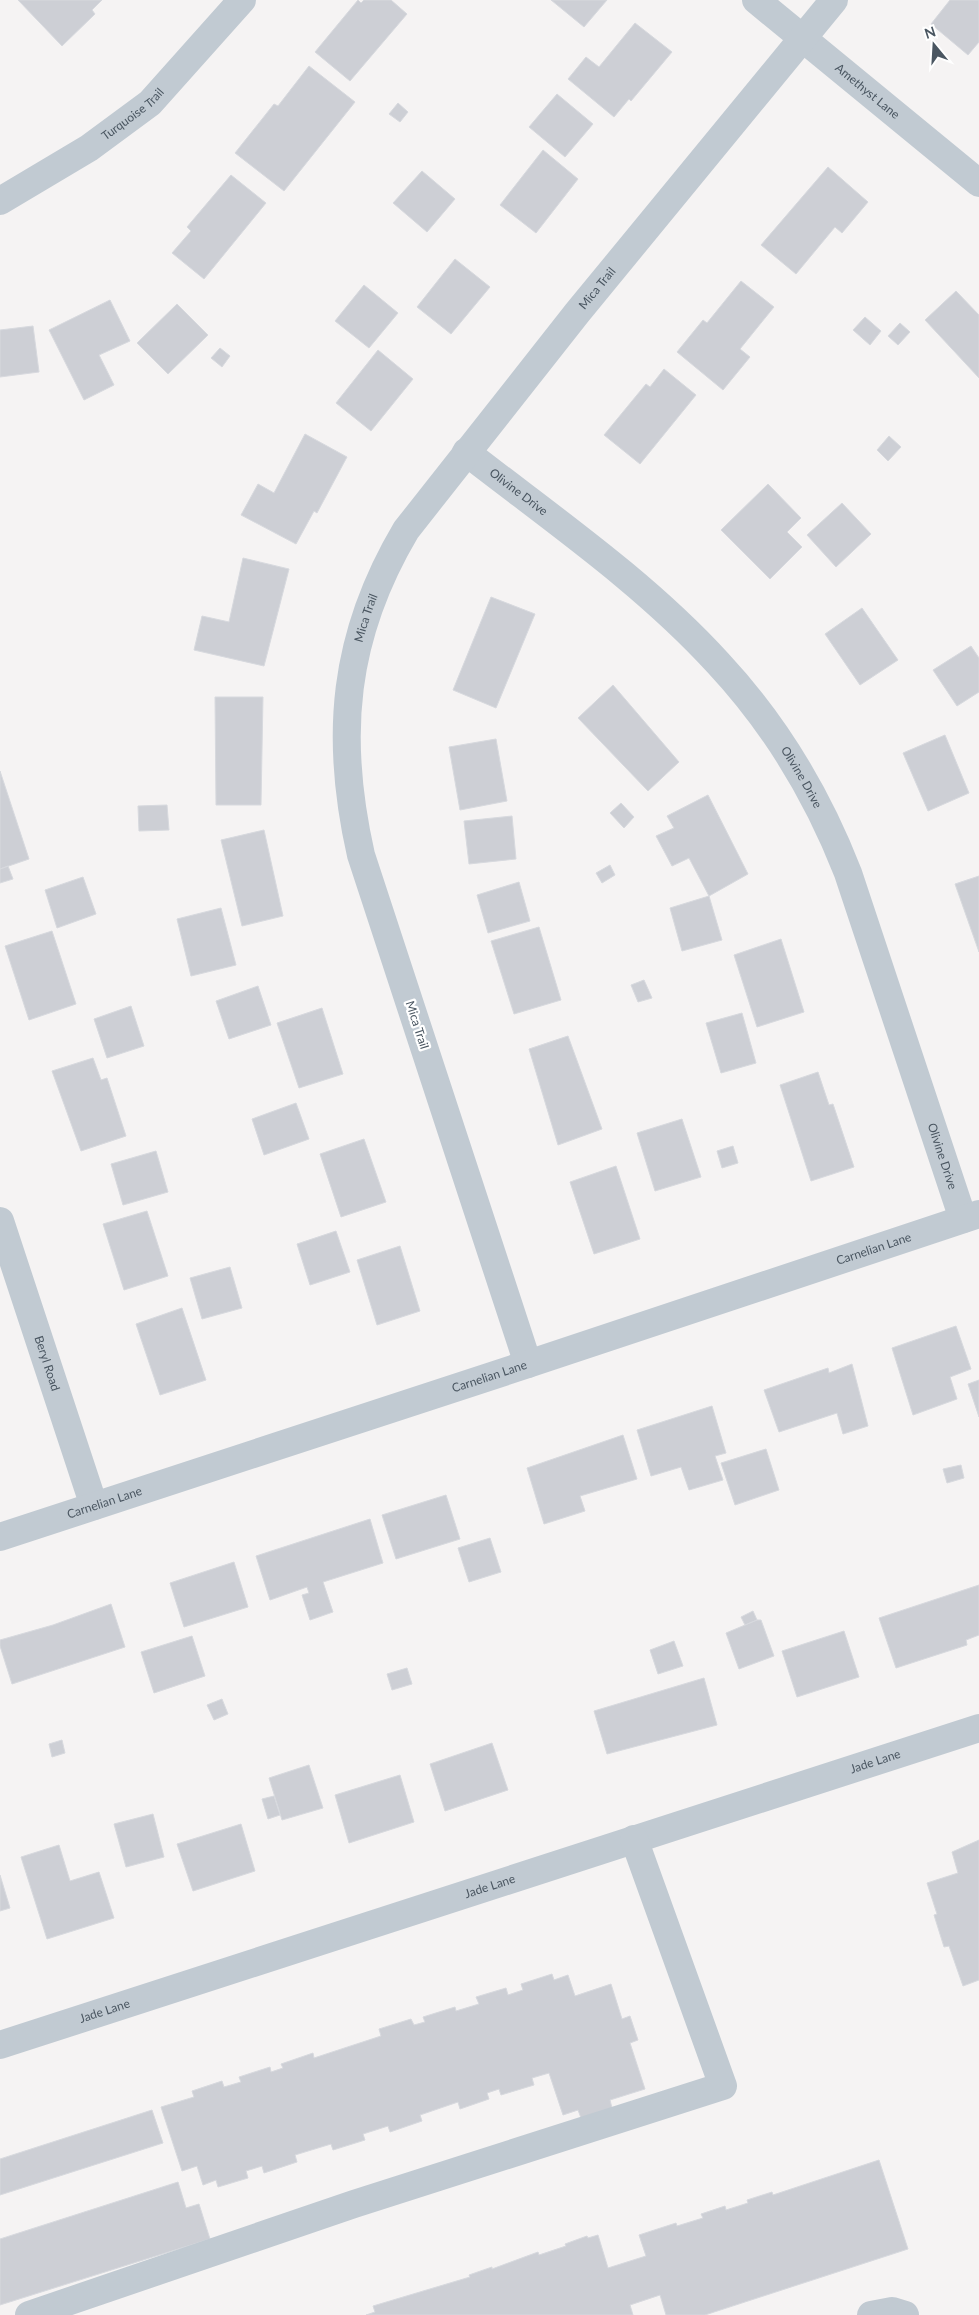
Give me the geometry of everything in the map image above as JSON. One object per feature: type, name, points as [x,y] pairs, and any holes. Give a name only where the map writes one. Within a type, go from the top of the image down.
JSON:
[{"type":"street","name":"Turquoise Trail","points":[[0,201],[90,148],[150,103],[242,0]]},
{"type":"street","name":"Amethyst Lane","points":[[756,0],[979,183]]},
{"type":"street","name":"Mica Trail","points":[[528,1364],[361,855],[350,799],[346,730],[351,670],[356,646],[377,586],[391,555],[406,530],[577,313],[834,0]]},
{"type":"street","name":"Olivine Drive","points":[[466,452],[596,553],[666,613],[732,679],[782,745],[829,826],[848,873],[971,1216]]},
{"type":"street","name":"Carnelian Lane","points":[[0,1537],[971,1216]]},
{"type":"street","name":"Beryl Road","points":[[0,1221],[94,1506]]},
{"type":"street","name":"Jade Lane","points":[[0,2045],[979,1728]]},
{"type":"street","points":[[29,2315],[354,2204],[723,2086],[634,1839]]},
{"type":"street","points":[[871,2315],[892,2312],[905,2315]]},
{"type":"building","points":[[18,0],[102,0],[92,10],[95,14],[62,46]]},
{"type":"building","points":[[358,0],[361,3],[364,0],[391,0],[407,14],[350,81],[315,52]]},
{"type":"building","points":[[551,0],[607,0],[584,27]]},
{"type":"building","points":[[950,0],[979,0],[979,42],[968,55],[931,24]]},
{"type":"building","points":[[635,23],[672,52],[631,101],[629,99],[614,117],[568,79],[586,57],[599,67]]},
{"type":"building","points":[[309,66],[355,102],[284,191],[235,153],[274,104],[278,106]]},
{"type":"building","points":[[557,94],[593,124],[565,157],[529,127]]},
{"type":"building","points":[[398,103],[408,112],[400,122],[389,114]]},
{"type":"building","points":[[543,150],[578,179],[536,233],[500,205]]},
{"type":"building","points":[[828,167],[868,202],[842,233],[835,227],[796,274],[761,245]]},
{"type":"building","points":[[422,171],[455,199],[427,232],[393,203]]},
{"type":"building","points":[[231,175],[266,203],[204,279],[172,253],[191,231],[187,227]]},
{"type":"building","points":[[455,259],[490,287],[451,334],[417,307]]},
{"type":"building","points":[[741,281],[774,307],[740,349],[750,357],[723,390],[677,352],[703,320],[707,323]]},
{"type":"building","points":[[364,285],[398,313],[369,348],[335,321]]},
{"type":"building","points":[[956,291],[979,315],[979,378],[925,320]]},
{"type":"building","points":[[110,300],[130,341],[99,355],[114,385],[84,400],[49,330]]},
{"type":"building","points":[[177,304],[208,335],[168,374],[137,343]]},
{"type":"building","points":[[865,317],[881,331],[870,345],[853,330]]},
{"type":"building","points":[[900,323],[910,332],[898,345],[888,336]]},
{"type":"building","points":[[33,326],[39,372],[0,377],[0,330]]},
{"type":"building","points":[[220,348],[230,356],[222,367],[211,358]]},
{"type":"building","points":[[378,350],[413,379],[371,431],[336,403]]},
{"type":"building","points":[[664,369],[696,395],[640,464],[604,435],[646,384],[650,387]]},
{"type":"building","points":[[305,434],[347,457],[317,513],[314,511],[296,544],[241,515],[258,484],[274,493]]},
{"type":"building","points":[[889,436],[901,447],[888,461],[877,450]]},
{"type":"building","points":[[768,484],[801,518],[787,532],[802,547],[770,579],[721,530]]},
{"type":"building","points":[[842,503],[871,534],[836,567],[807,535]]},
{"type":"building","points":[[243,558],[289,569],[264,666],[194,650],[202,616],[229,622]]},
{"type":"building","points":[[491,597],[535,614],[496,708],[453,690]]},
{"type":"building","points":[[862,608],[898,660],[860,685],[825,634]]},
{"type":"building","points":[[971,646],[979,658],[979,692],[957,706],[933,670]]},
{"type":"building","points":[[613,685],[679,762],[648,791],[578,718]]},
{"type":"building","points":[[215,697],[263,697],[261,805],[216,805]]},
{"type":"building","points":[[945,735],[969,793],[928,811],[903,753]]},
{"type":"building","points":[[496,739],[507,801],[460,810],[449,747]]},
{"type":"building","points":[[0,771],[29,859],[0,869]]},
{"type":"building","points":[[708,795],[748,874],[709,896],[689,858],[672,866],[656,836],[674,828],[667,816]]},
{"type":"building","points":[[621,803],[634,817],[624,828],[610,813]]},
{"type":"building","points":[[167,805],[169,830],[139,831],[138,806]]},
{"type":"building","points":[[512,816],[516,859],[469,864],[464,821]]},
{"type":"building","points":[[264,830],[283,916],[242,926],[221,840]]},
{"type":"building","points":[[610,865],[615,875],[602,883],[596,873]]},
{"type":"building","points":[[8,866],[13,879],[0,883],[0,869]]},
{"type":"building","points":[[979,876],[979,952],[955,884]]},
{"type":"building","points":[[83,877],[96,914],[57,928],[45,890]]},
{"type":"building","points":[[519,882],[530,921],[488,933],[477,895]]},
{"type":"building","points":[[709,896],[722,940],[682,951],[670,908]]},
{"type":"building","points":[[221,908],[236,965],[191,976],[177,919]]},
{"type":"building","points":[[539,927],[561,1000],[514,1014],[491,941]]},
{"type":"building","points":[[52,931],[76,1004],[29,1020],[5,946]]},
{"type":"building","points":[[781,939],[804,1012],[757,1027],[734,955]]},
{"type":"building","points":[[644,980],[652,998],[638,1002],[631,985]]},
{"type":"building","points":[[258,986],[271,1025],[229,1039],[216,1001]]},
{"type":"building","points":[[131,1006],[144,1046],[107,1058],[94,1019]]},
{"type":"building","points":[[322,1008],[343,1074],[299,1088],[277,1023]]},
{"type":"building","points":[[742,1013],[756,1063],[721,1073],[706,1023]]},
{"type":"building","points":[[568,1036],[602,1129],[558,1145],[529,1049]]},
{"type":"building","points":[[93,1058],[101,1080],[107,1078],[126,1136],[81,1151],[52,1071]]},
{"type":"building","points":[[818,1072],[829,1105],[833,1104],[854,1167],[811,1181],[780,1085]]},
{"type":"building","points":[[296,1103],[309,1139],[264,1155],[252,1119]]},
{"type":"building","points":[[682,1119],[701,1177],[655,1191],[637,1133]]},
{"type":"building","points":[[364,1139],[386,1202],[341,1217],[320,1154]]},
{"type":"building","points":[[733,1146],[738,1163],[722,1168],[717,1151]]},
{"type":"building","points":[[156,1151],[168,1192],[123,1205],[111,1164]]},
{"type":"building","points":[[616,1166],[640,1239],[594,1254],[570,1182]]},
{"type":"building","points":[[147,1211],[168,1276],[124,1290],[103,1224]]},
{"type":"building","points":[[336,1231],[350,1272],[310,1285],[297,1244]]},
{"type":"building","points":[[400,1246],[420,1311],[377,1325],[357,1260]]},
{"type":"building","points":[[230,1267],[242,1308],[202,1319],[190,1278]]},
{"type":"building","points":[[182,1308],[206,1380],[160,1395],[136,1324]]},
{"type":"building","points":[[956,1326],[971,1369],[950,1377],[957,1399],[913,1415],[892,1348]]},
{"type":"building","points":[[852,1364],[868,1426],[843,1434],[837,1413],[779,1432],[764,1390],[828,1368],[829,1373]]},
{"type":"building","points":[[979,1380],[979,1417],[968,1384]]},
{"type":"building","points":[[712,1406],[726,1453],[715,1456],[723,1480],[689,1490],[681,1467],[651,1476],[637,1430]]},
{"type":"building","points":[[623,1435],[637,1479],[580,1496],[585,1511],[544,1524],[527,1468]]},
{"type":"building","points":[[766,1449],[779,1490],[735,1505],[721,1463]]},
{"type":"building","points":[[961,1465],[964,1478],[947,1483],[943,1469]]},
{"type":"building","points":[[446,1495],[460,1539],[396,1559],[382,1515]]},
{"type":"building","points":[[370,1519],[383,1563],[323,1582],[333,1612],[310,1620],[302,1595],[309,1593],[307,1587],[270,1600],[256,1556]]},
{"type":"building","points":[[490,1538],[501,1572],[469,1582],[458,1548]]},
{"type":"building","points":[[234,1562],[248,1607],[184,1627],[170,1583]]},
{"type":"building","points":[[979,1585],[979,1635],[966,1640],[967,1645],[896,1668],[879,1618]]},
{"type":"building","points":[[111,1604],[125,1647],[12,1684],[0,1646],[0,1640],[53,1625]]},
{"type":"building","points":[[753,1611],[757,1620],[745,1625],[741,1617]]},
{"type":"building","points":[[761,1620],[774,1656],[739,1669],[726,1633]]},
{"type":"building","points":[[844,1631],[859,1677],[797,1697],[782,1651]]},
{"type":"building","points":[[192,1636],[205,1676],[154,1693],[141,1652]]},
{"type":"building","points":[[674,1641],[683,1666],[658,1674],[650,1650]]},
{"type":"building","points":[[407,1668],[412,1684],[392,1690],[387,1674]]},
{"type":"building","points":[[704,1678],[717,1725],[607,1754],[594,1711]]},
{"type":"building","points":[[222,1699],[228,1714],[214,1720],[207,1705]]},
{"type":"building","points":[[62,1740],[65,1753],[52,1757],[49,1744]]},
{"type":"building","points":[[492,1743],[508,1790],[445,1811],[430,1764]]},
{"type":"building","points":[[309,1765],[323,1808],[282,1820],[269,1778]]},
{"type":"building","points":[[400,1775],[414,1822],[349,1843],[335,1795]]},
{"type":"building","points":[[274,1796],[280,1815],[268,1819],[262,1799]]},
{"type":"building","points":[[153,1814],[164,1857],[126,1867],[114,1824]]},
{"type":"building","points":[[241,1824],[255,1871],[193,1891],[177,1844]]},
{"type":"building","points":[[979,1840],[979,1980],[963,1986],[949,1946],[944,1947],[934,1915],[937,1914],[927,1883],[958,1873],[952,1852]]},
{"type":"building","points":[[59,1845],[70,1881],[99,1872],[114,1918],[47,1939],[21,1857]]},
{"type":"building","points":[[0,1875],[10,1908],[0,1911]]},
{"type":"building","points":[[552,1974],[554,1980],[568,1975],[575,1996],[611,1984],[622,2019],[630,2016],[638,2040],[630,2043],[645,2089],[610,2100],[612,2108],[581,2118],[578,2110],[563,2115],[549,2073],[532,2078],[534,2085],[501,2095],[499,2089],[487,2093],[489,2099],[460,2109],[458,2102],[420,2115],[422,2121],[390,2132],[388,2126],[363,2134],[365,2140],[333,2150],[331,2144],[295,2155],[297,2162],[264,2173],[262,2166],[246,2171],[248,2178],[218,2187],[216,2180],[203,2185],[197,2166],[182,2171],[161,2107],[194,2097],[192,2091],[222,2081],[224,2087],[241,2082],[239,2077],[270,2067],[271,2072],[283,2068],[281,2064],[313,2053],[314,2058],[381,2036],[379,2029],[411,2019],[414,2025],[425,2022],[423,2017],[455,2007],[456,2011],[479,2004],[476,1997],[506,1988],[508,1995],[523,1990],[521,1984]]},
{"type":"building","points":[[152,2110],[163,2143],[0,2195],[0,2159]]},
{"type":"building","points":[[879,2160],[908,2249],[705,2315],[666,2315],[660,2295],[630,2305],[633,2315],[366,2315],[375,2312],[373,2306],[470,2277],[469,2275],[492,2267],[492,2269],[538,2252],[539,2255],[566,2246],[565,2244],[587,2236],[588,2238],[598,2235],[608,2268],[646,2256],[639,2235],[676,2223],[677,2226],[703,2218],[701,2214],[725,2206],[726,2210],[748,2203],[747,2200],[772,2192],[773,2195]]},
{"type":"building","points":[[178,2182],[186,2208],[199,2204],[210,2239],[0,2305],[0,2239]]}]
